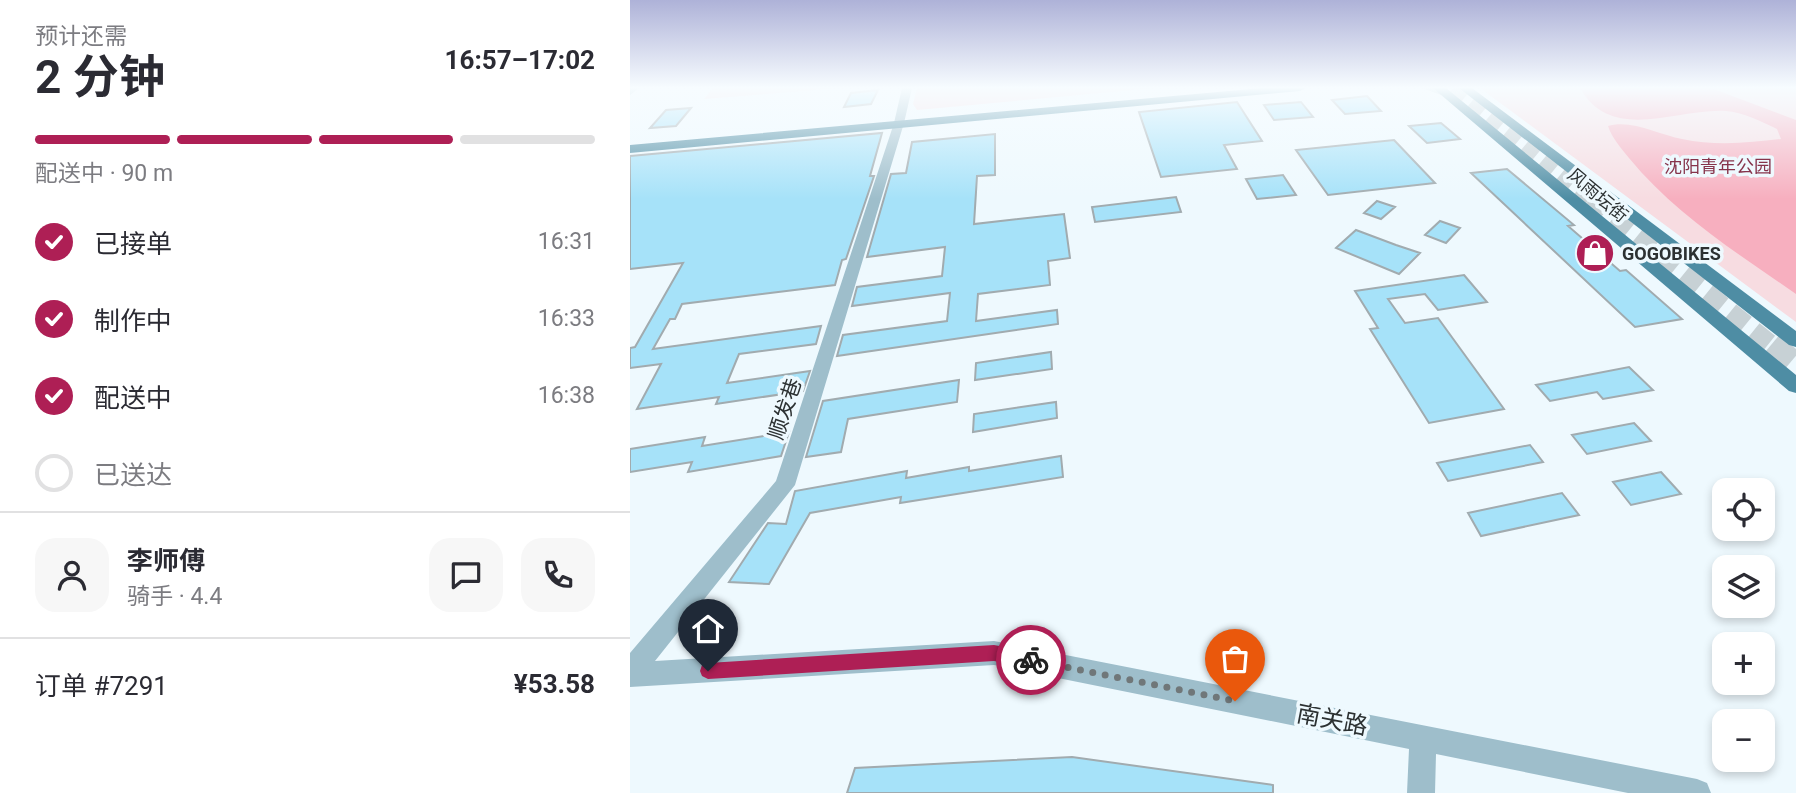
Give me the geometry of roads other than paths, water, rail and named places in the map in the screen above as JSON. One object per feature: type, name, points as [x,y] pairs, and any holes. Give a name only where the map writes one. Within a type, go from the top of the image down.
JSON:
[{"type":"main road","points":[[630,141],[826,125]]},
{"type":"main road","points":[[630,149],[846,125]]},
{"type":"main road","name":"风雨坛街","points":[[1483,125],[1796,386]]},
{"type":"main road","name":"风雨坛街","points":[[1513,125],[1796,341]]},
{"type":"street","name":"顺发巷","points":[[630,674],[785,485],[898,125]]},
{"type":"street","name":"南关路","points":[[630,674],[994,653],[1697,793]]},
{"type":"street","points":[[1421,793],[1423,738]]},
{"type":"tunnel","points":[[1499,125],[1592,201]]},
{"type":"tunnel","points":[[1590,199],[1773,347]]},
{"type":"tunnel","points":[[1771,345],[1796,366]]},
{"type":"place","name":"GOGOBIKES","points":[[1595,253]]},
{"type":"park label","name":"沈阳青年公园","points":[[1718,166]]}]
